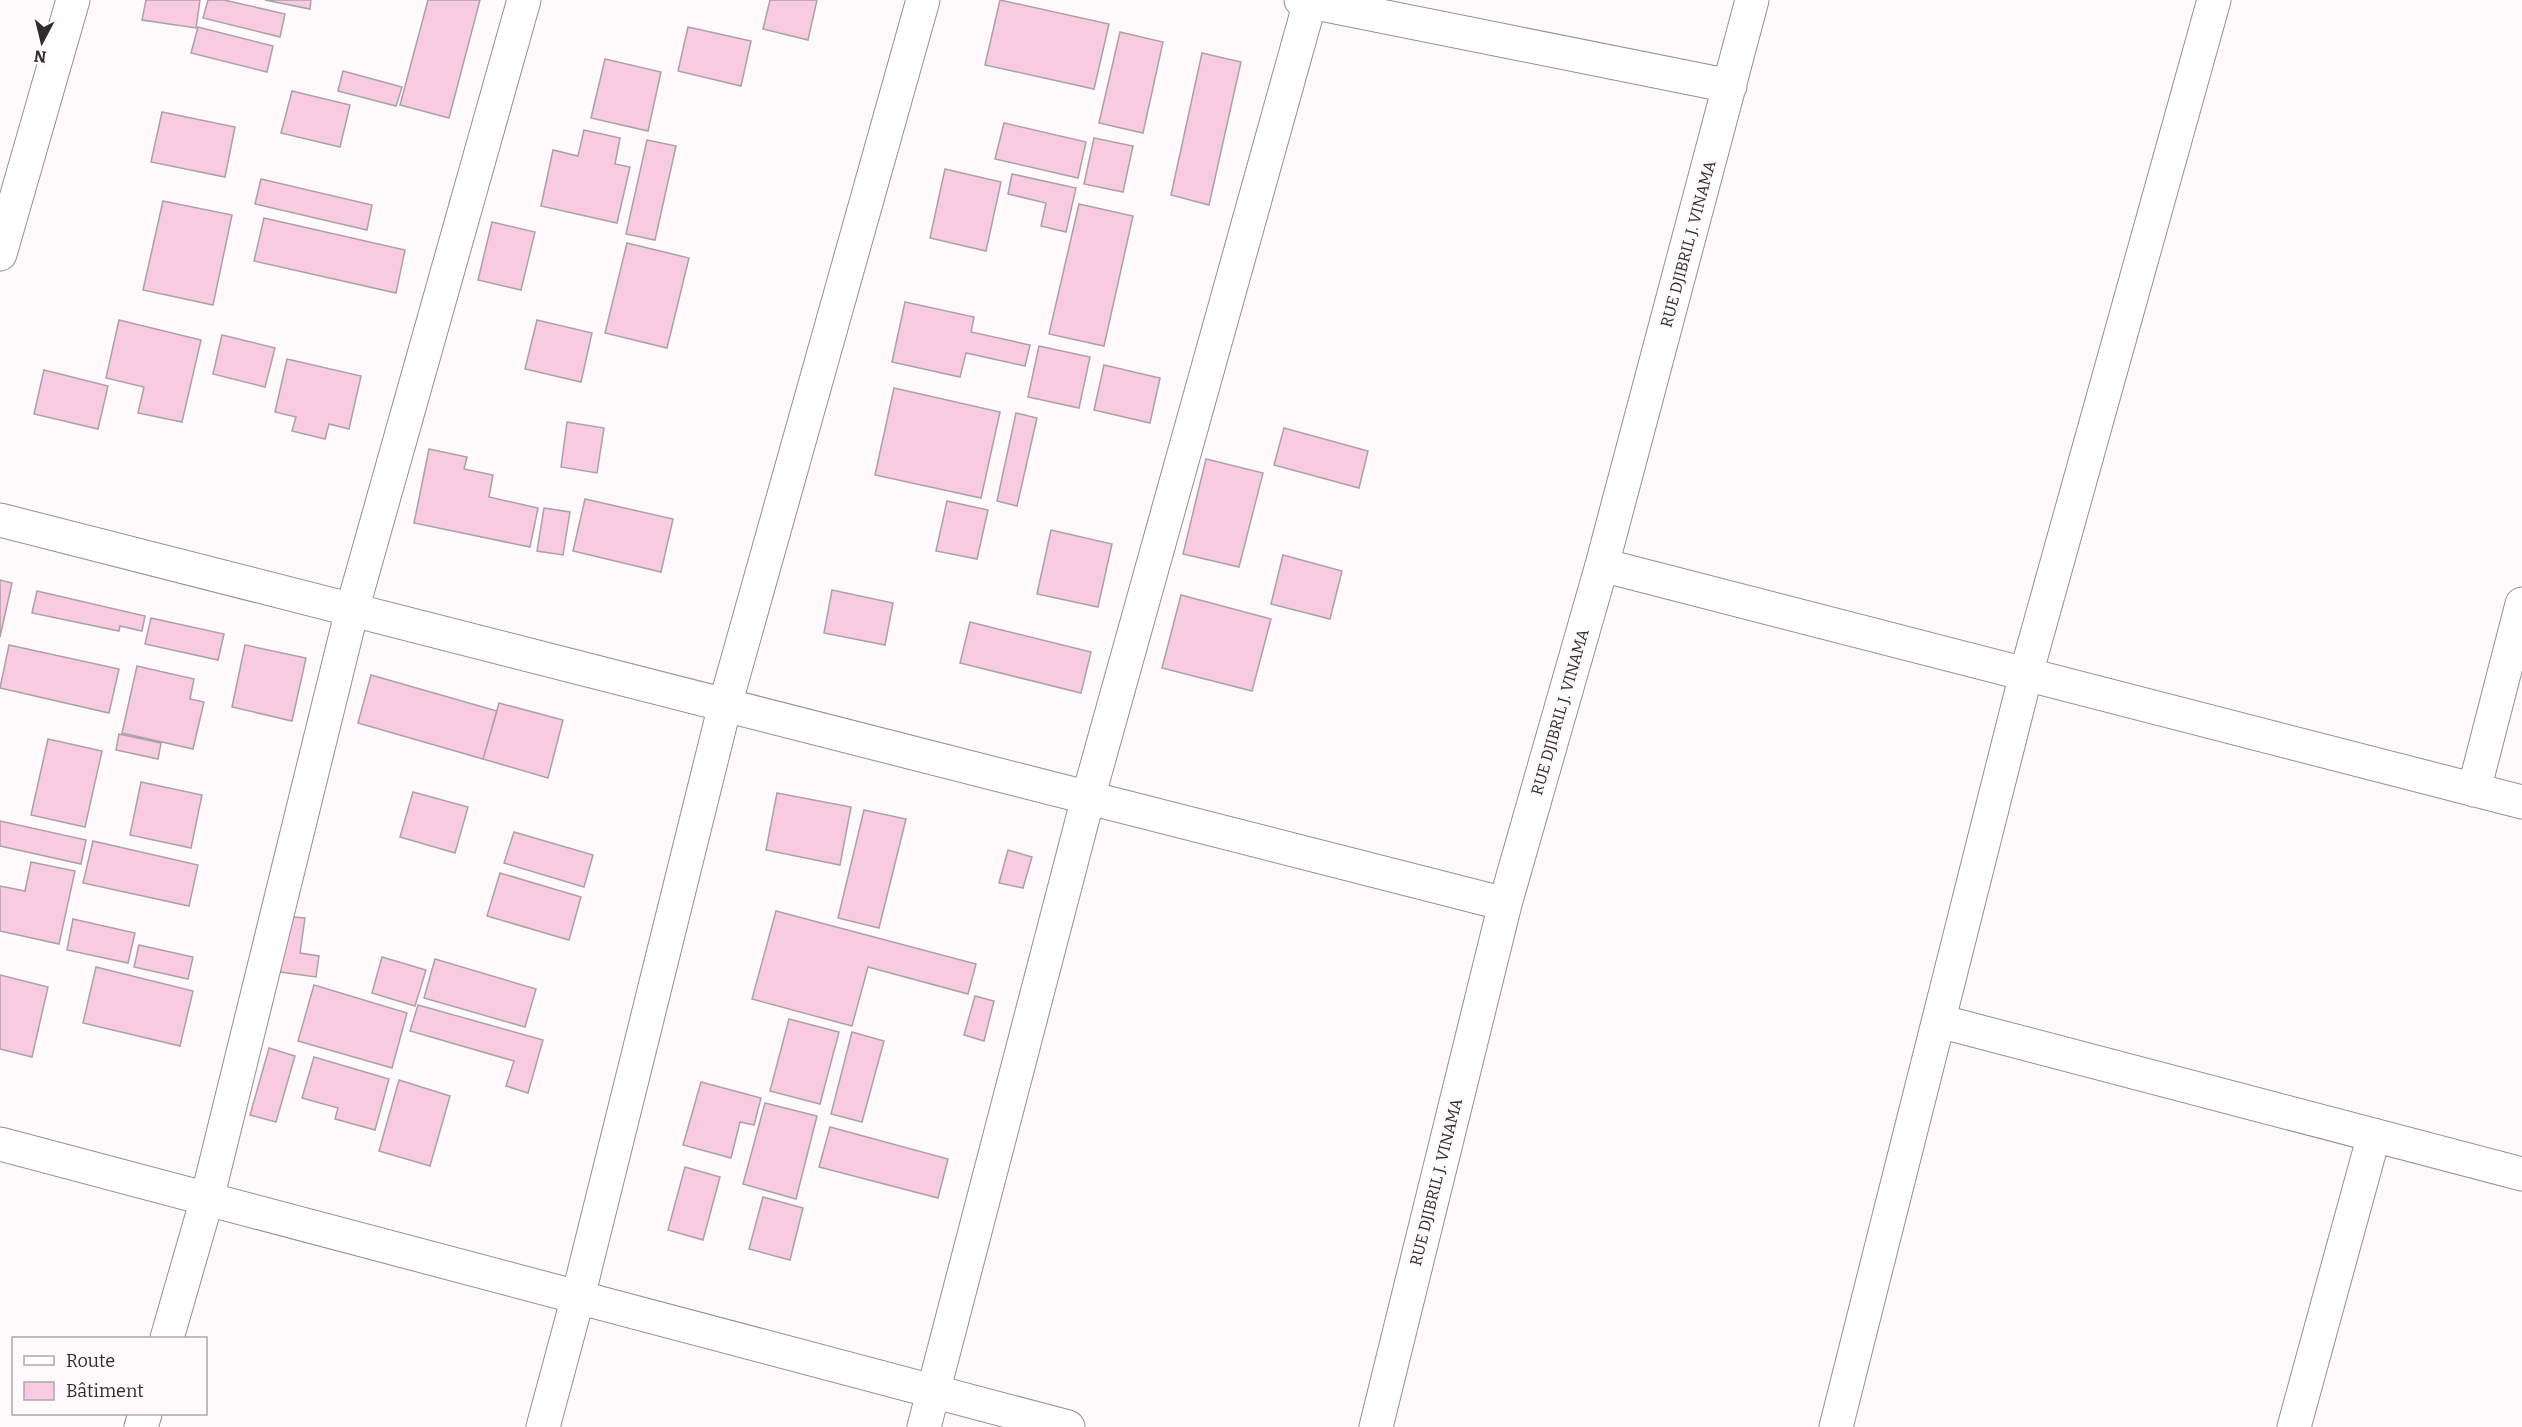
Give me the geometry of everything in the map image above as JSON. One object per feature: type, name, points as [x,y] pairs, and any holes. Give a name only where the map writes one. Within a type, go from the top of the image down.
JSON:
[{"type":"street","points":[[0,254],[73,0]]},
{"type":"street","points":[[167,1337],[207,1199],[352,610],[524,0]]},
{"type":"street","points":[[543,1427],[578,1297],[725,705],[923,0]]},
{"type":"street","name":"RUE DJIBRIL J. VINAMA","points":[[1376,1427],[1505,904],[1602,565],[1752,0]]},
{"type":"street","points":[[1836,1427],[2026,674],[2214,0]]},
{"type":"street","points":[[924,1427],[1088,798],[1305,1],[1730,86]]},
{"type":"street","points":[[0,520],[1505,904]]},
{"type":"street","points":[[1602,565],[2522,802]]},
{"type":"street","points":[[2474,790],[2522,604]]},
{"type":"street","points":[[1939,1021],[2522,1174]]},
{"type":"street","points":[[2294,1427],[2374,1135]]},
{"type":"street","points":[[0,1144],[1068,1427]]},
{"type":"building","points":[[146,0],[200,0],[196,28],[142,20]]},
{"type":"building","points":[[208,0],[224,0],[285,14],[280,37],[203,18]]},
{"type":"building","points":[[265,0],[311,0],[310,9]]},
{"type":"building","points":[[428,0],[480,0],[449,118],[400,105]]},
{"type":"building","points":[[770,0],[817,0],[808,40],[763,29]]},
{"type":"building","points":[[1000,0],[1109,24],[1094,89],[985,65]]},
{"type":"building","points":[[198,27],[273,46],[267,72],[191,53]]},
{"type":"building","points":[[688,27],[751,41],[741,86],[678,71]]},
{"type":"building","points":[[1120,32],[1163,42],[1143,133],[1099,123]]},
{"type":"building","points":[[1202,53],[1241,62],[1209,205],[1171,195]]},
{"type":"building","points":[[605,59],[661,72],[648,131],[591,118]]},
{"type":"building","points":[[343,71],[402,87],[396,106],[338,91]]},
{"type":"building","points":[[292,91],[350,105],[340,147],[281,133]]},
{"type":"building","points":[[162,112],[235,127],[225,177],[151,162]]},
{"type":"building","points":[[1004,123],[1086,142],[1078,178],[995,159]]},
{"type":"building","points":[[584,130],[620,138],[615,164],[630,167],[617,223],[541,206],[553,150],[578,156]]},
{"type":"building","points":[[1094,138],[1133,146],[1123,192],[1084,184]]},
{"type":"building","points":[[647,140],[676,146],[655,240],[626,234]]},
{"type":"building","points":[[945,169],[1001,182],[986,251],[930,238]]},
{"type":"building","points":[[1012,174],[1076,188],[1066,232],[1041,226],[1046,203],[1008,194]]},
{"type":"building","points":[[261,179],[372,205],[367,230],[255,204]]},
{"type":"building","points":[[163,201],[232,215],[213,305],[143,290]]},
{"type":"building","points":[[1079,204],[1133,216],[1104,346],[1049,334]]},
{"type":"building","points":[[264,218],[405,250],[396,293],[254,261]]},
{"type":"building","points":[[492,222],[535,232],[521,290],[478,280]]},
{"type":"building","points":[[627,243],[689,258],[667,348],[605,333]]},
{"type":"building","points":[[905,302],[974,317],[971,332],[1030,345],[1025,366],[966,353],[960,377],[892,362]]},
{"type":"building","points":[[119,320],[201,340],[182,422],[138,413],[144,387],[106,378]]},
{"type":"building","points":[[537,320],[592,333],[581,382],[525,369]]},
{"type":"building","points":[[222,335],[275,348],[265,387],[213,374]]},
{"type":"building","points":[[1039,346],[1090,357],[1079,408],[1028,397]]},
{"type":"building","points":[[287,359],[361,376],[349,429],[329,424],[325,439],[292,431],[296,417],[275,412]]},
{"type":"building","points":[[1104,365],[1160,378],[1150,423],[1094,410]]},
{"type":"building","points":[[44,370],[108,386],[98,429],[34,414]]},
{"type":"building","points":[[894,388],[1000,412],[981,498],[875,475]]},
{"type":"building","points":[[1016,413],[1037,418],[1017,506],[997,501]]},
{"type":"building","points":[[567,422],[604,428],[597,473],[561,467]]},
{"type":"building","points":[[1284,428],[1368,451],[1359,488],[1274,465]]},
{"type":"building","points":[[429,449],[467,457],[464,469],[493,475],[489,497],[538,508],[530,547],[414,523]]},
{"type":"building","points":[[1206,459],[1263,473],[1239,567],[1183,554]]},
{"type":"building","points":[[585,499],[673,519],[661,572],[573,551]]},
{"type":"building","points":[[947,501],[988,510],[977,559],[936,551]]},
{"type":"building","points":[[544,508],[570,512],[563,555],[537,551]]},
{"type":"building","points":[[1051,530],[1112,544],[1098,607],[1037,594]]},
{"type":"building","points":[[1283,555],[1342,571],[1330,619],[1271,604]]},
{"type":"building","points":[[0,580],[12,583],[0,637]]},
{"type":"building","points":[[832,590],[893,603],[885,645],[824,633]]},
{"type":"building","points":[[37,591],[145,616],[142,631],[120,626],[119,631],[32,613]]},
{"type":"building","points":[[1181,595],[1271,619],[1252,691],[1162,668]]},
{"type":"building","points":[[151,618],[224,634],[218,660],[145,644]]},
{"type":"building","points":[[970,622],[1091,652],[1081,693],[960,663]]},
{"type":"building","points":[[9,645],[119,669],[109,713],[0,688]]},
{"type":"building","points":[[245,645],[306,658],[292,721],[232,707]]},
{"type":"building","points":[[137,666],[194,679],[190,699],[204,702],[193,749],[122,733]]},
{"type":"building","points":[[371,675],[497,711],[483,759],[358,723]]},
{"type":"building","points":[[499,703],[563,720],[548,778],[483,759]]},
{"type":"building","points":[[119,734],[161,743],[158,759],[116,750]]},
{"type":"building","points":[[48,739],[102,751],[85,827],[31,815]]},
{"type":"building","points":[[141,782],[202,795],[191,848],[130,835]]},
{"type":"building","points":[[413,792],[468,807],[455,853],[400,837]]},
{"type":"building","points":[[777,793],[851,807],[840,865],[766,850]]},
{"type":"building","points":[[864,810],[906,819],[879,928],[838,918]]},
{"type":"building","points":[[0,821],[86,840],[81,864],[0,846]]},
{"type":"building","points":[[514,832],[593,855],[584,887],[504,863]]},
{"type":"building","points":[[93,841],[198,865],[189,906],[83,883]]},
{"type":"building","points":[[1008,850],[1032,857],[1023,888],[999,883]]},
{"type":"building","points":[[31,862],[75,871],[59,944],[0,931],[0,886],[25,891]]},
{"type":"building","points":[[500,873],[581,897],[569,940],[487,916]]},
{"type":"building","points":[[776,911],[976,964],[968,994],[868,967],[852,1026],[752,999]]},
{"type":"building","points":[[281,916],[305,918],[300,953],[319,956],[316,977],[273,971]]},
{"type":"building","points":[[73,919],[135,933],[128,963],[67,950]]},
{"type":"building","points":[[139,945],[193,957],[188,979],[134,967]]},
{"type":"building","points":[[382,957],[426,970],[415,1006],[372,993]]},
{"type":"building","points":[[435,959],[536,989],[525,1027],[424,998]]},
{"type":"building","points":[[96,967],[193,991],[180,1046],[83,1023]]},
{"type":"building","points":[[0,975],[48,987],[32,1057],[0,1049]]},
{"type":"building","points":[[314,985],[407,1013],[392,1068],[298,1041]]},
{"type":"building","points":[[975,996],[994,1001],[984,1041],[964,1035]]},
{"type":"building","points":[[418,1005],[543,1040],[528,1093],[506,1086],[514,1061],[410,1031]]},
{"type":"building","points":[[789,1019],[839,1032],[820,1104],[770,1091]]},
{"type":"building","points":[[852,1032],[884,1041],[862,1122],[831,1114]]},
{"type":"building","points":[[269,1048],[295,1056],[276,1122],[250,1115]]},
{"type":"building","points":[[314,1057],[389,1079],[375,1130],[335,1119],[338,1108],[302,1098]]},
{"type":"building","points":[[399,1080],[450,1096],[430,1166],[379,1151]]},
{"type":"building","points":[[701,1082],[761,1098],[754,1125],[740,1122],[731,1158],[683,1145]]},
{"type":"building","points":[[765,1103],[817,1116],[796,1199],[743,1184]]},
{"type":"building","points":[[830,1127],[948,1159],[938,1198],[819,1167]]},
{"type":"building","points":[[685,1167],[720,1177],[703,1240],[668,1230]]},
{"type":"building","points":[[763,1197],[803,1208],[790,1260],[749,1249]]}]
